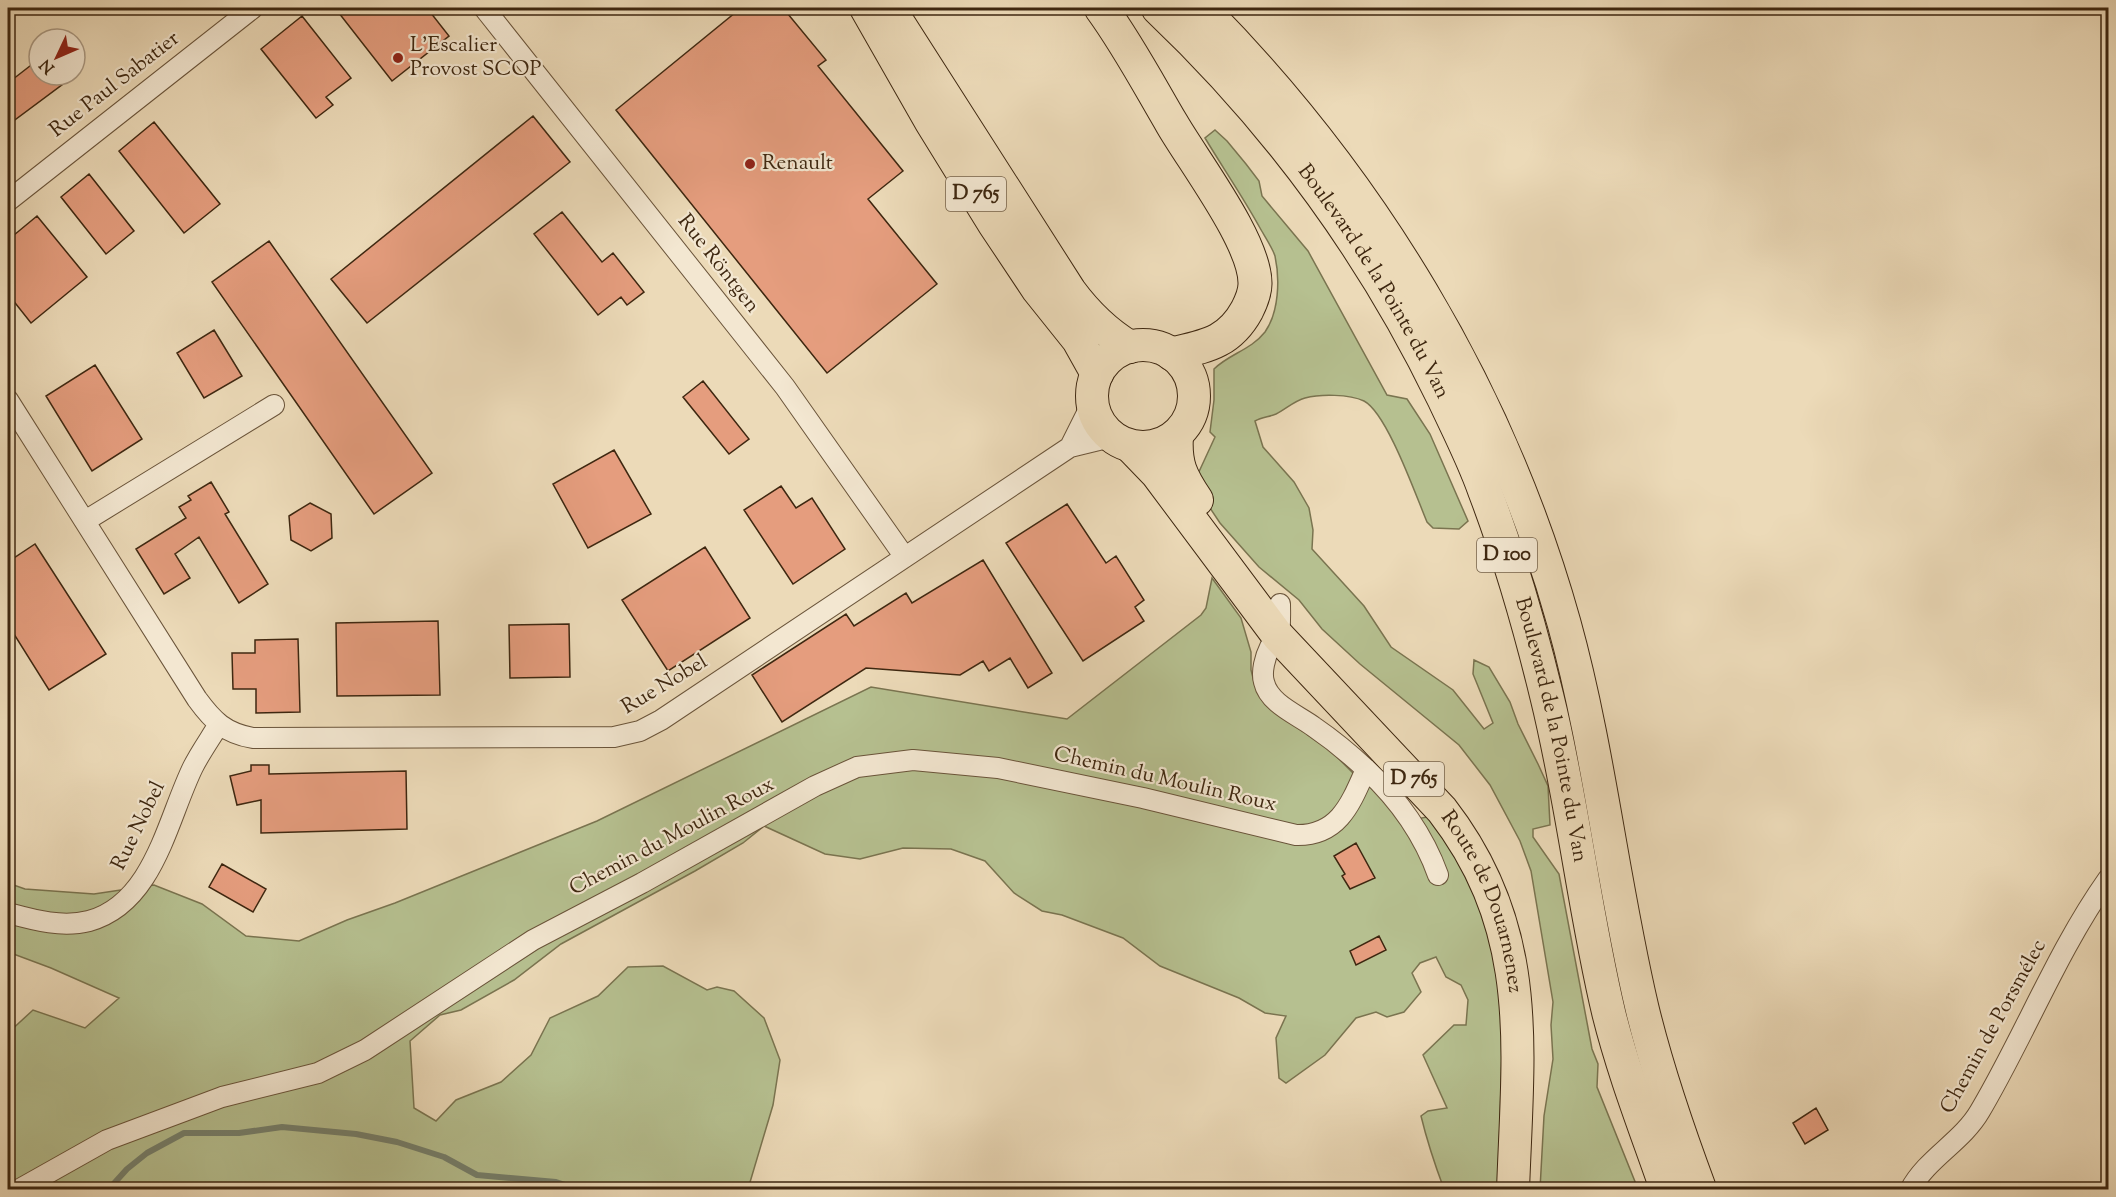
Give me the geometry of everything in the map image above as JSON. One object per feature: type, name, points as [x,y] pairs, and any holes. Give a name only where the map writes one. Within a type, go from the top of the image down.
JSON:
[{"type":"highway","points":[[1101,8],[1134,57],[1241,236],[1255,271],[1253,297],[1233,330],[1221,340],[1206,346],[1172,354]]},
{"type":"highway","name":"Boulevard de la Pointe du Van","points":[[1158,8],[1200,48],[1252,106],[1314,182],[1346,227],[1389,294],[1465,442],[1504,545],[1528,623],[1548,701],[1610,1015],[1667,1190]]},
{"type":"highway","name":"Boulevard de la Pointe du Van","points":[[1201,8],[1281,94],[1338,166],[1382,227],[1419,286],[1449,341],[1500,444],[1525,507],[1564,623],[1583,700],[1642,1009],[1662,1079],[1700,1190]]},
{"type":"main road","name":"D 765","points":[[866,8],[914,93],[994,224],[1038,290],[1077,340],[1094,389]]},
{"type":"main road","name":"D 765","points":[[889,8],[1070,291],[1089,316],[1130,347]]},
{"type":"main road","points":[[1152,346],[1172,354],[1184,365],[1191,378],[1194,393],[1193,408],[1187,423],[1178,435],[1163,444],[1147,448],[1120,441],[1102,428],[1094,389],[1105,362],[1116,352],[1130,347],[1152,346]]},
{"type":"main road","name":"Route de Douarnenez","points":[[1178,435],[1176,453],[1178,466],[1189,488],[1215,525],[1340,678],[1456,799],[1482,836],[1499,870],[1516,911],[1524,940],[1532,992],[1534,1062],[1529,1190]]},
{"type":"main road","name":"Route de Douarnenez","points":[[1120,441],[1139,453],[1157,474],[1278,636],[1442,810],[1460,833],[1487,882],[1505,935],[1516,1003],[1513,1190]]},
{"type":"street","name":"Rue Paul Sabatier","points":[[8,201],[253,8]]},
{"type":"street","name":"Rue Röntgen","points":[[484,8],[785,387],[904,556]]},
{"type":"street","points":[[1070,447],[1094,389]]},
{"type":"street","name":"Rue Nobel","points":[[8,400],[209,716],[237,735],[253,738],[614,737],[629,735],[661,720],[1070,447],[1120,441]]},
{"type":"street","points":[[85,521],[274,405]]},
{"type":"street","points":[[1280,604],[1278,636],[1270,646],[1263,675],[1266,688],[1286,708],[1313,726],[1366,769],[1390,793],[1430,854],[1438,875]]},
{"type":"street","name":"Rue Nobel","points":[[8,913],[47,923],[87,922],[113,910],[131,895],[147,872],[194,766],[219,724]]},
{"type":"street","name":"Chemin du Moulin Roux","points":[[18,1190],[107,1140],[222,1097],[318,1074],[341,1064],[533,940],[642,883],[815,786],[857,767],[913,760],[998,768],[1177,805],[1296,835],[1310,835],[1334,824],[1346,811],[1366,769]]},
{"type":"street","name":"Chemin de Porsmélec","points":[[1910,1190],[1932,1162],[1962,1135],[1978,1113],[2016,1047],[2073,933],[2109,879]]},
{"type":"green space","points":[[1215,130],[1246,164],[1259,181],[1262,196],[1308,251],[1387,395],[1407,399],[1430,434],[1468,521],[1459,529],[1433,528],[1427,522],[1391,438],[1382,421],[1364,401],[1326,395],[1305,398],[1276,414],[1255,421],[1263,447],[1294,482],[1309,508],[1313,530],[1312,549],[1364,606],[1391,647],[1453,690],[1484,729],[1493,723],[1473,674],[1474,660],[1489,667],[1510,702],[1548,786],[1550,825],[1533,829],[1533,837],[1559,874],[1592,1049],[1598,1064],[1597,1087],[1638,1189],[1540,1189],[1544,1116],[1553,1059],[1551,1025],[1553,1002],[1531,871],[1520,841],[1490,785],[1459,745],[1360,664],[1322,629],[1299,600],[1259,567],[1220,523],[1202,496],[1197,476],[1215,437],[1210,432],[1214,400],[1214,369],[1253,343],[1265,332],[1276,305],[1278,285],[1277,265],[1272,249],[1205,138]]},
{"type":"green space","points":[[1212,578],[1241,618],[1251,652],[1251,670],[1255,686],[1276,713],[1331,751],[1353,773],[1357,782],[1373,787],[1405,821],[1427,817],[1447,839],[1471,876],[1491,938],[1503,1019],[1498,1188],[1444,1189],[1423,1125],[1421,1116],[1428,1111],[1447,1108],[1423,1055],[1454,1025],[1466,1025],[1468,1000],[1461,985],[1446,977],[1436,957],[1420,963],[1412,973],[1421,992],[1404,1012],[1387,1017],[1376,1012],[1356,1018],[1325,1055],[1286,1083],[1279,1078],[1276,1038],[1286,1016],[1265,1013],[1239,998],[1160,966],[1123,938],[1062,915],[1042,911],[1014,893],[985,861],[951,849],[903,848],[860,859],[825,854],[764,826],[743,843],[695,871],[561,944],[514,980],[461,1010],[440,1015],[410,1041],[414,1108],[436,1121],[456,1100],[501,1082],[531,1055],[550,1018],[598,996],[628,967],[663,966],[707,990],[717,987],[734,991],[764,1018],[780,1060],[773,1105],[748,1189],[8,1189],[8,1033],[33,1010],[85,1028],[119,998],[8,952],[8,883],[25,889],[94,894],[154,885],[202,904],[246,936],[299,941],[597,821],[871,687],[1067,719],[1201,615],[1206,608]]},
{"type":"building","name":"L'Escalier Provost SCOP","points":[[335,8],[427,8],[449,36],[392,81]]},
{"type":"building","name":"Renault","points":[[741,8],[783,8],[826,60],[818,66],[903,171],[868,199],[937,284],[827,373],[616,110]]},
{"type":"building","points":[[302,16],[351,78],[326,97],[333,105],[316,118],[261,49]]},
{"type":"building","points":[[27,68],[27,87],[59,87],[8,125],[8,83]]},
{"type":"building","points":[[533,116],[570,162],[367,323],[331,279]]},
{"type":"building","points":[[154,122],[220,204],[184,233],[119,151]]},
{"type":"building","points":[[89,174],[134,231],[106,254],[61,197]]},
{"type":"building","points":[[562,212],[602,262],[613,253],[644,292],[627,305],[621,297],[598,315],[534,234]]},
{"type":"building","points":[[37,216],[87,277],[31,323],[8,294],[8,240]]},
{"type":"building","points":[[269,241],[432,473],[374,514],[212,282]]},
{"type":"building","points":[[214,330],[242,376],[204,398],[177,353]]},
{"type":"building","points":[[95,365],[142,439],[92,471],[46,396]]},
{"type":"building","points":[[703,381],[749,439],[729,454],[683,397]]},
{"type":"building","points":[[614,450],[651,514],[588,548],[553,484]]},
{"type":"building","points":[[211,482],[229,512],[225,514],[268,584],[239,603],[199,537],[175,554],[190,578],[164,594],[136,549],[186,518],[179,507],[191,500],[188,496]]},
{"type":"building","points":[[781,486],[796,508],[812,498],[845,549],[793,584],[744,510]]},
{"type":"building","points":[[310,503],[331,514],[332,538],[311,551],[291,540],[289,516]]},
{"type":"building","points":[[1067,504],[1106,563],[1116,556],[1144,600],[1135,607],[1144,621],[1083,661],[1006,543]]},
{"type":"building","points":[[35,544],[106,654],[49,690],[14,634],[8,638],[8,562]]},
{"type":"building","points":[[705,547],[750,618],[668,671],[622,600]]},
{"type":"building","points":[[983,560],[1052,673],[1028,688],[1010,658],[989,671],[983,661],[960,675],[866,668],[782,722],[752,675],[846,614],[854,626],[906,593],[912,603]]},
{"type":"building","points":[[438,621],[440,695],[337,696],[336,623]]},
{"type":"building","points":[[569,624],[570,677],[510,678],[509,625]]},
{"type":"building","points":[[298,639],[300,712],[256,713],[256,689],[233,689],[232,653],[255,653],[255,640]]},
{"type":"building","points":[[251,765],[269,765],[269,774],[406,771],[407,829],[261,833],[261,800],[237,805],[230,776],[251,771]]},
{"type":"building","points":[[1356,843],[1375,878],[1350,889],[1342,876],[1345,874],[1334,856]]},
{"type":"building","points":[[222,864],[266,889],[253,912],[209,887]]},
{"type":"building","points":[[1379,936],[1386,950],[1356,965],[1350,951]]},
{"type":"building","points":[[1816,1108],[1828,1130],[1805,1144],[1793,1123]]},
{"type":"waterway","points":[[108,1190],[127,1169],[147,1153],[184,1133],[239,1133],[282,1127],[356,1134],[397,1142],[444,1157],[477,1175],[556,1182],[580,1190]]},
{"type":"place","name":"L'Escalier Provost SCOP","points":[[398,58]]},
{"type":"place","name":"Renault","points":[[750,164]]}]
